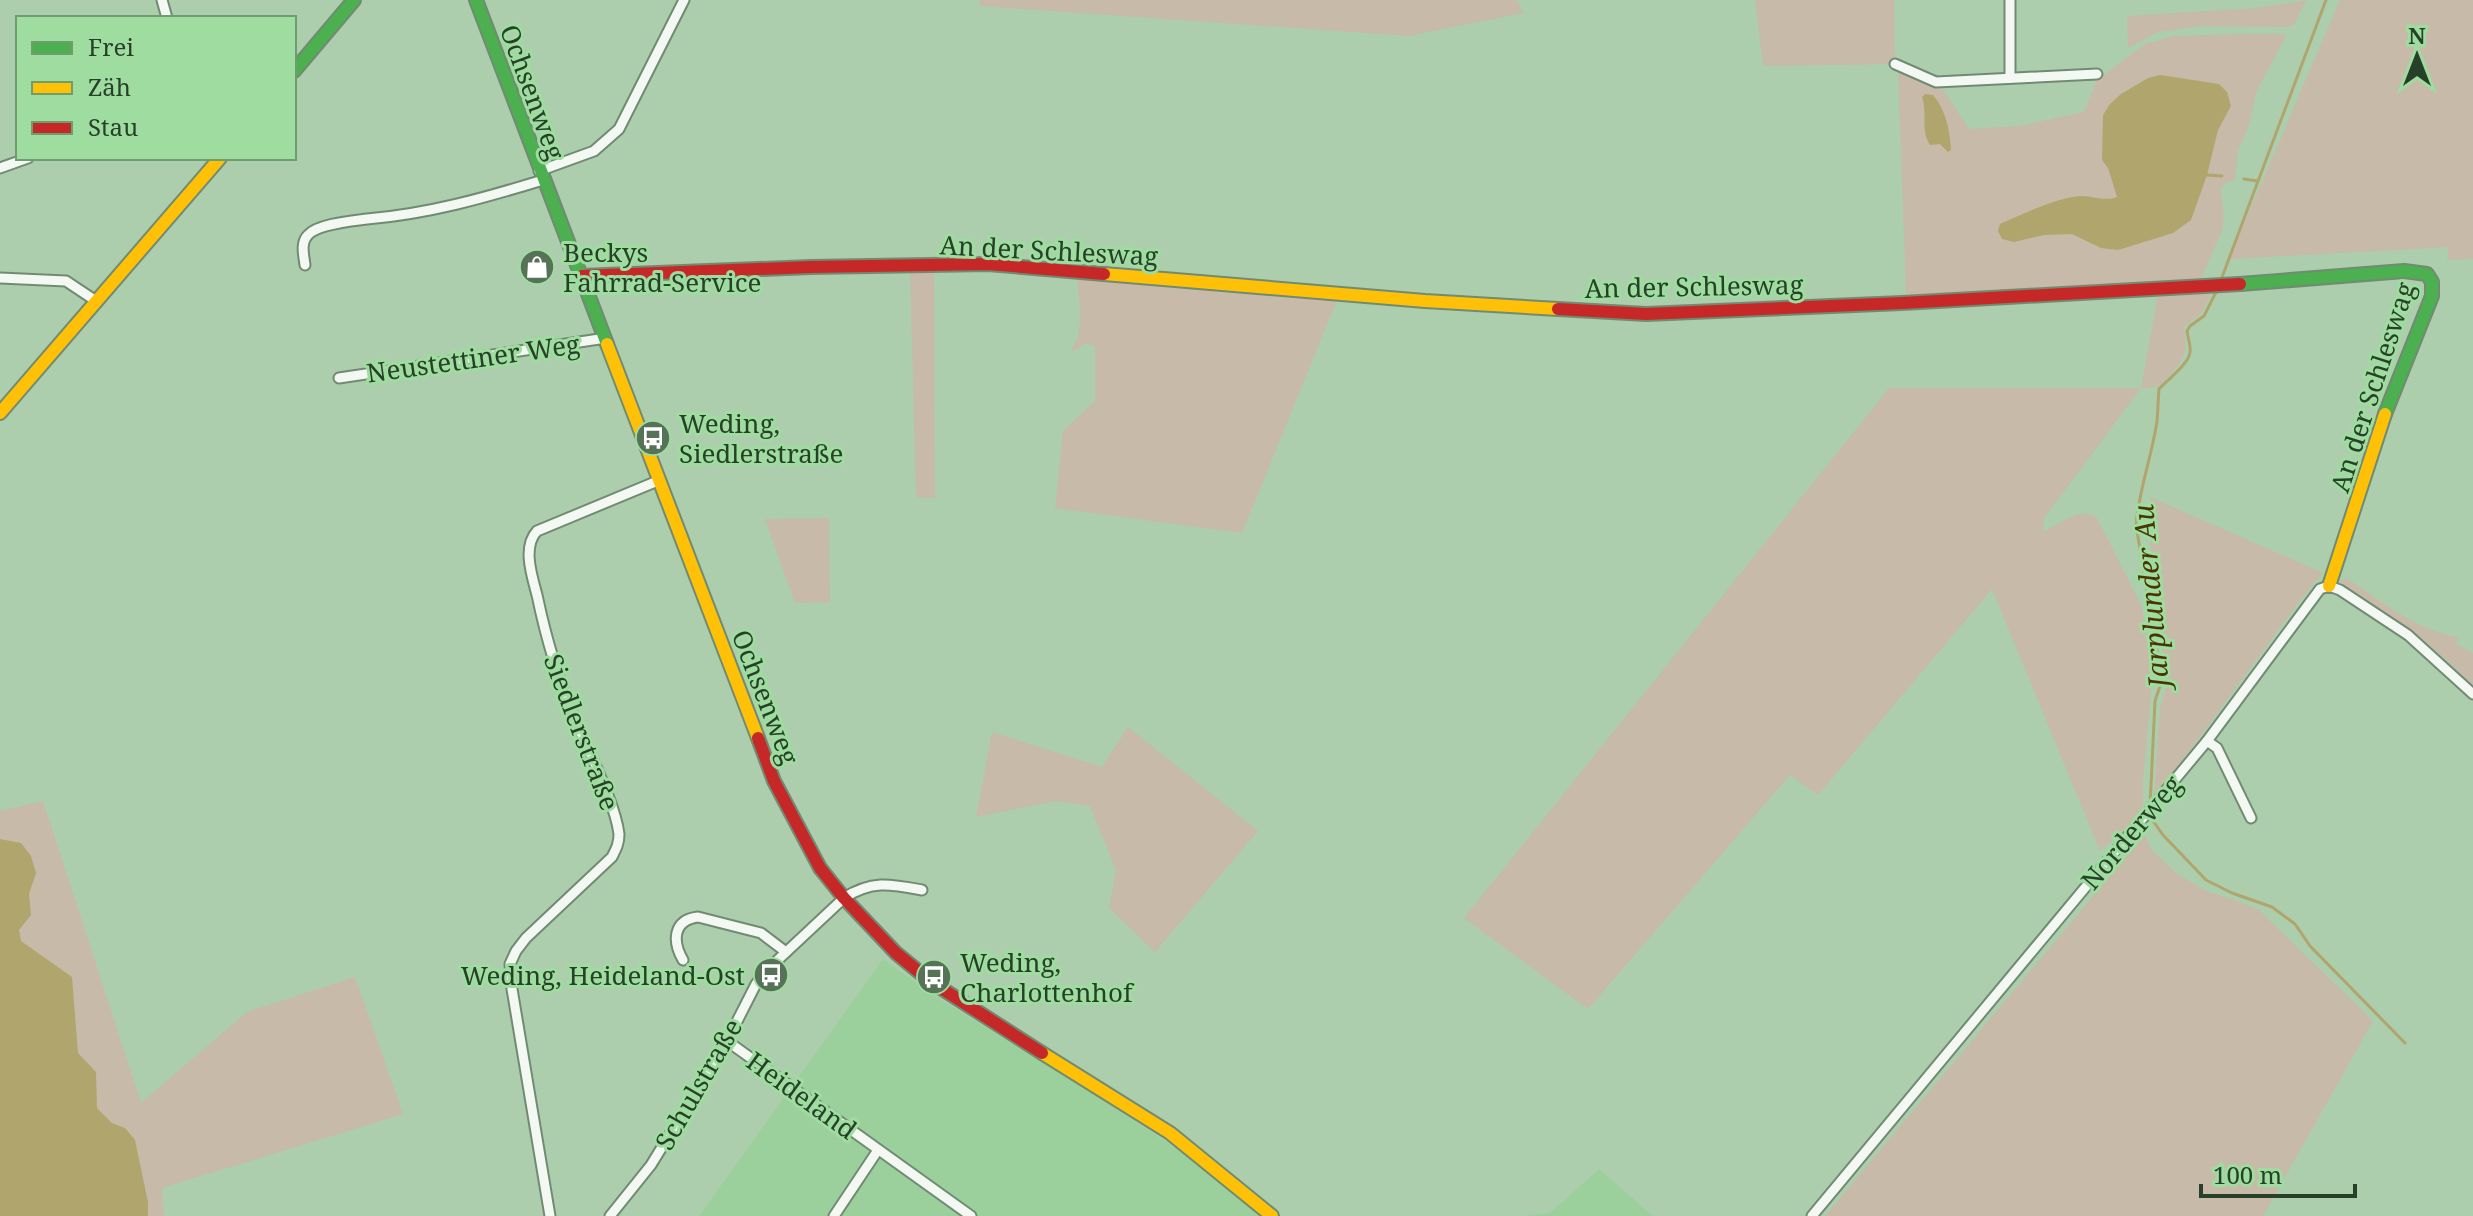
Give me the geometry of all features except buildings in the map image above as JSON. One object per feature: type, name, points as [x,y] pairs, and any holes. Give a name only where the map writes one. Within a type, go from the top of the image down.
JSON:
[{"type":"street","points":[[296,69],[354,0]]},
{"type":"street","name":"Ochsenweg","points":[[476,0],[774,781],[814,858],[844,898],[896,953],[930,981],[1170,1133],[1271,1216]]},
{"type":"street","points":[[305,265],[303,243],[317,229],[440,209],[541,176],[594,151],[619,129],[684,0]]},
{"type":"street","points":[[2010,0],[2010,78]]},
{"type":"street","points":[[1895,64],[1936,82],[2097,74]]},
{"type":"street","points":[[0,168],[22,160]]},
{"type":"street","points":[[0,413],[218,160]]},
{"type":"street","name":"An der Schleswag","points":[[582,276],[988,264],[1425,301],[1646,314],[2208,286],[2404,271],[2426,273],[2433,284],[2432,296],[2380,428],[2329,586]]},
{"type":"street","points":[[0,278],[66,281],[96,301]]},
{"type":"street","name":"Neustettiner Weg","points":[[339,378],[606,338]]},
{"type":"street","name":"Siedlerstraße","points":[[550,1216],[510,964],[526,938],[612,857],[619,837],[615,817],[547,642],[531,573],[529,546],[531,537],[537,531],[660,480]]},
{"type":"street","points":[[2329,586],[2408,635],[2473,694]]},
{"type":"street","name":"Norderweg","points":[[1812,1216],[2207,741],[2313,596],[2329,586]]},
{"type":"street","points":[[2207,741],[2217,748],[2251,818]]},
{"type":"street","points":[[844,898],[857,889],[879,884],[922,890]]},
{"type":"street","name":"Schulstraße","points":[[610,1216],[651,1165],[727,1041],[756,984],[844,898]]},
{"type":"street","points":[[683,960],[678,951],[678,929],[681,922],[698,917],[761,933],[786,952]]},
{"type":"street","name":"Heideland","points":[[727,1041],[967,1213]]},
{"type":"street","name":"Heideland","points":[[834,1216],[878,1150]]},
{"type":"shaded area","points":[[980,0],[1517,0],[1523,13],[1409,36],[980,6]]},
{"type":"shaded area","points":[[1755,0],[1894,0],[1895,64],[1763,66]]},
{"type":"shaded area","points":[[2306,0],[2294,25],[2202,26],[2157,32],[2128,48],[2127,16],[2256,8]]},
{"type":"shaded area","points":[[2340,0],[2473,0],[2473,259],[2447,260],[2449,247],[2229,259]]},
{"type":"shaded area","points":[[2174,36],[2286,36],[2256,92],[2249,125],[2238,151],[2235,180],[2225,183],[2221,190],[2222,230],[2201,279],[1923,295],[1906,293],[1898,70],[1942,88],[1969,129],[2019,126],[2084,112],[2097,80],[2145,44]],"holes":[[[2147,78],[2231,106],[2218,130],[2207,175],[2101,248],[2072,234],[2044,235],[2014,242],[2083,196],[2117,197],[2108,168],[2102,160],[2103,115],[2121,94]]]},
{"type":"shaded area","points":[[2160,75],[2219,84],[2227,92],[2231,106],[2218,130],[2191,220],[2173,233],[2118,250],[2101,248],[2072,234],[2044,235],[2014,242],[2002,239],[1998,231],[2000,224],[2049,204],[2079,196],[2117,197],[2108,168],[2102,160],[2103,115],[2121,94],[2148,78]]},
{"type":"shaded area","points":[[1925,94],[1933,95],[1944,114],[1951,150],[1948,152],[1940,144],[1930,145],[1927,139],[1922,97]]},
{"type":"shaded area","points":[[910,270],[934,270],[935,498],[916,497]]},
{"type":"shaded area","points":[[1077,279],[1337,300],[1242,533],[1055,508],[1063,431],[1095,401],[1095,346],[1086,343],[1070,353],[1080,326]]},
{"type":"shaded area","points":[[2212,292],[2202,313],[2184,327],[2185,347],[2181,362],[2157,387],[2141,388],[2158,295]]},
{"type":"shaded area","points":[[1889,388],[2141,388],[2044,518],[2043,532],[2077,515],[2097,518],[2141,605],[2154,662],[2143,780],[2143,814],[2100,851],[1992,589],[1818,795],[1790,775],[1588,1009],[1464,918]]},
{"type":"shaded area","points":[[2150,497],[2323,573],[2154,799],[2160,708],[2168,682],[2157,620],[2149,530]]},
{"type":"shaded area","points":[[829,518],[830,602],[795,603],[765,519]]},
{"type":"shaded area","points":[[2346,578],[2413,621],[2458,637],[2456,644],[2473,653],[2473,684],[2424,641],[2340,581]]},
{"type":"shaded area","points":[[1128,727],[1258,831],[1155,952],[1109,908],[1116,870],[1090,806],[1056,801],[976,817],[992,732],[1102,767]]},
{"type":"shaded area","points":[[43,801],[141,1103],[247,1012],[355,977],[403,1114],[162,1188],[164,1216],[148,1216],[135,1140],[125,1128],[112,1123],[97,1108],[96,1072],[78,1053],[72,977],[21,941],[19,930],[31,915],[29,894],[36,873],[21,843],[0,839],[0,811]]},
{"type":"shaded area","points":[[2145,834],[2150,848],[2176,873],[2206,891],[2259,910],[2373,1021],[2263,1216],[1825,1216]]},
{"type":"shaded area","points":[[0,839],[21,843],[31,856],[36,873],[29,894],[31,915],[19,930],[21,941],[72,977],[78,1053],[96,1072],[97,1108],[112,1123],[125,1128],[135,1140],[148,1216],[0,1216]]},
{"type":"shaded area","points":[[883,959],[935,996],[1185,1154],[1260,1216],[699,1216]]},
{"type":"shaded area","points":[[1599,1169],[1653,1216],[1521,1216],[1550,1213]]},
{"type":"waterway","name":"Jarplunder Au","points":[[2221,280],[2326,0]]},
{"type":"waterway","points":[[2207,175],[2222,176]]},
{"type":"waterway","points":[[2244,179],[2257,181]]},
{"type":"waterway","name":"Jarplunder Au","points":[[2150,806],[2155,701],[2162,680],[2136,525],[2155,434],[2159,389],[2189,357],[2187,331],[2204,316],[2216,292]]},
{"type":"waterway","name":"Jarplunder Au","points":[[2151,813],[2163,835],[2206,880],[2272,907],[2295,924],[2310,946],[2405,1043]]},
{"type":"traffic: fast","points":[[296,69],[354,0]]},
{"type":"traffic: fast","points":[[476,0],[607,344]]},
{"type":"traffic: fast","points":[[2240,284],[2404,271],[2427,274],[2432,282],[2432,296],[2385,414]]},
{"type":"traffic: slow","points":[[0,413],[218,160]]},
{"type":"traffic: slow","points":[[1104,274],[1558,309]]},
{"type":"traffic: slow","points":[[607,344],[758,738]]},
{"type":"traffic: slow","points":[[2329,586],[2385,414]]},
{"type":"traffic: slow","points":[[1042,1053],[1170,1133],[1272,1216]]},
{"type":"traffic: jam","points":[[582,276],[988,264],[1104,274]]},
{"type":"traffic: jam","points":[[1558,309],[1646,314],[2240,284]]},
{"type":"traffic: jam","points":[[758,738],[774,781],[820,868],[844,898],[896,953],[930,981],[1042,1053]]},
{"type":"place","name":"Beckys Fahrrad-Service","points":[[537,267]]},
{"type":"place","name":"Weding, Siedlerstraße","points":[[653,438]]},
{"type":"place","name":"Weding, Heideland-Ost","points":[[771,975]]},
{"type":"place","name":"Weding, Charlottenhof","points":[[934,977]]}]
